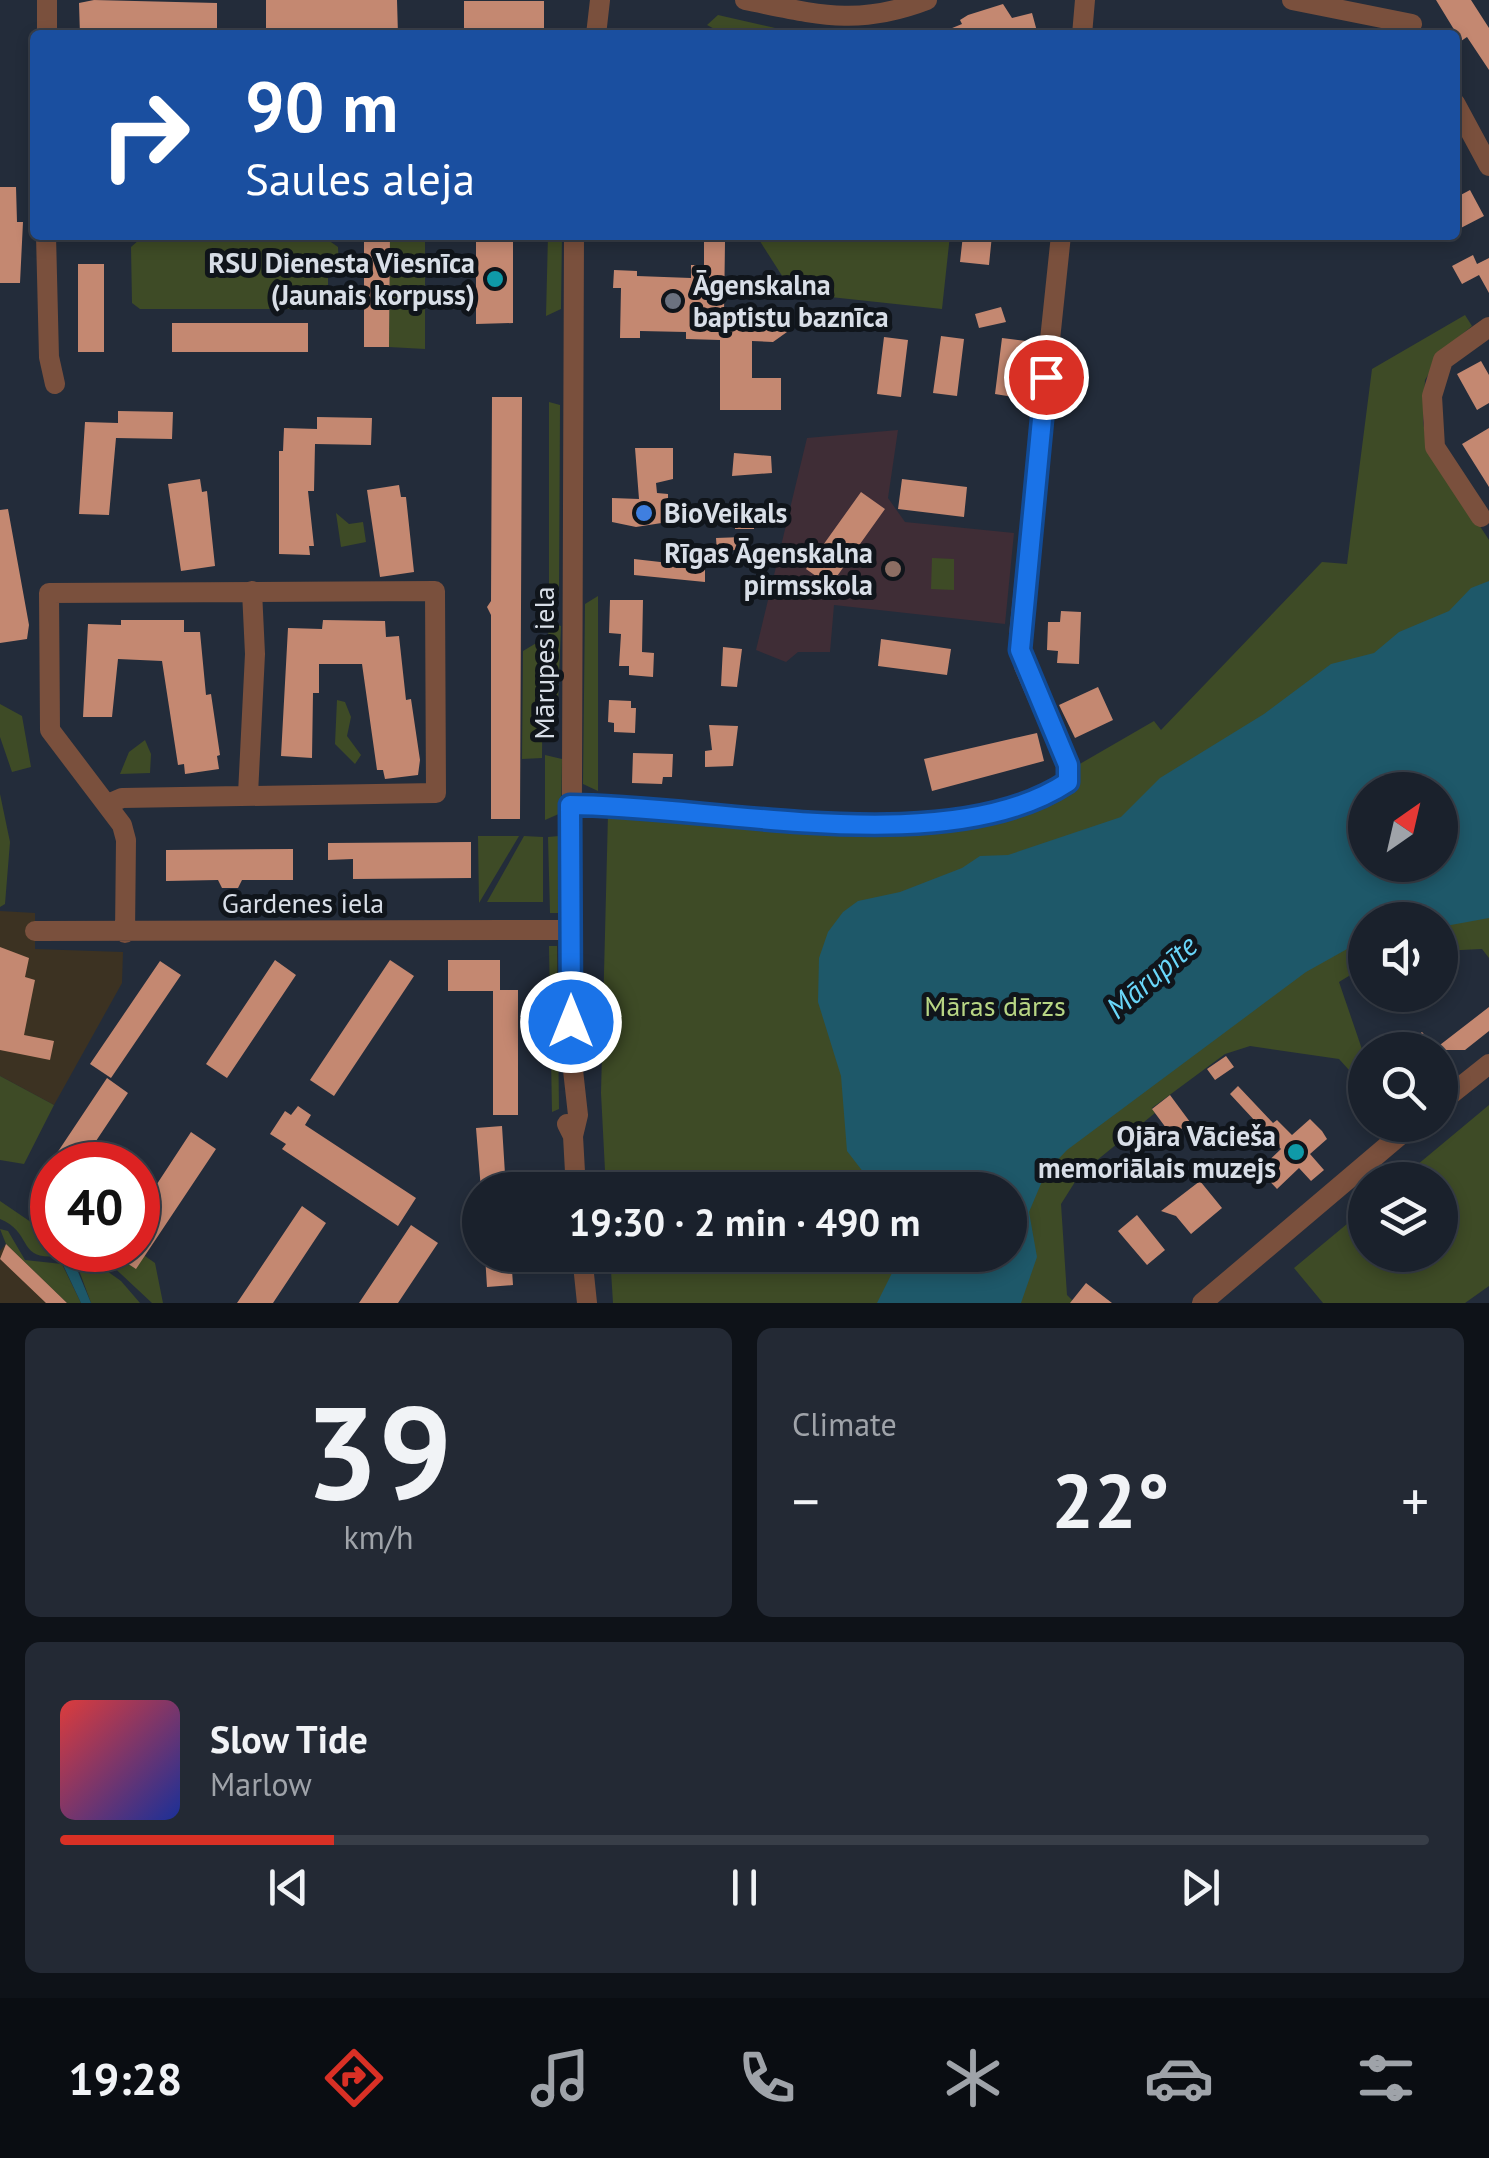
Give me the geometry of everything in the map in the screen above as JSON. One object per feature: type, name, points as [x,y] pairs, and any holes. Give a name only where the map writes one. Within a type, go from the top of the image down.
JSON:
[{"type":"street","points":[[47,0],[47,30]]},
{"type":"street","points":[[597,30],[600,0]]},
{"type":"street","points":[[745,0],[845,19],[892,14],[927,0]]},
{"type":"street","points":[[1082,30],[1085,0]]},
{"type":"street","points":[[1292,0],[1343,5],[1415,30]]},
{"type":"street","points":[[1399,0],[1415,30]]},
{"type":"street","points":[[1460,113],[1489,166]]},
{"type":"street","points":[[46,240],[48,357],[54,384]]},
{"type":"street","name":"Mārupes iela","points":[[574,240],[570,805],[572,1092],[578,1115],[573,1136],[575,1172]]},
{"type":"street","points":[[570,805],[928,824],[1008,807],[1068,782],[1068,765],[1024,666],[1019,636],[1059,240]]},
{"type":"street","points":[[1481,517],[1435,447],[1432,396],[1443,360],[1489,327]]},
{"type":"street","points":[[248,794],[255,654],[252,591]]},
{"type":"street","points":[[108,804],[122,798],[436,793],[436,591],[49,593],[50,730],[108,804],[126,840],[124,933]]},
{"type":"street","name":"Gardenes iela","points":[[35,930],[572,930]]},
{"type":"street","points":[[1458,1089],[1489,1064]]},
{"type":"street","points":[[1202,1303],[1392,1142]]},
{"type":"street","points":[[584,1272],[587,1303]]},
{"type":"shaded area","name":"Rīgas Āgenskalna pirmsskola","points":[[898,430],[888,498],[905,522],[1014,533],[1005,624],[834,605],[830,652],[798,652],[786,662],[756,650],[807,438]]},
{"type":"shaded area","points":[[0,911],[35,913],[35,949],[123,952],[122,983],[54,1105],[0,1076]]},
{"type":"shaded area","points":[[6,1244],[30,1267],[30,1272],[35,1272],[67,1303],[0,1303],[0,1251]]},
{"type":"green space","points":[[718,15],[784,30],[716,30],[707,25]]},
{"type":"green space","points":[[139,240],[328,240],[338,247],[339,270],[328,274],[328,289],[340,293],[339,305],[335,309],[140,309],[132,303],[131,247]]},
{"type":"green space","points":[[390,240],[425,240],[425,349],[389,347]]},
{"type":"green space","points":[[548,240],[562,240],[561,309],[546,316]]},
{"type":"green space","points":[[759,240],[949,240],[942,309],[793,293]]},
{"type":"green space","name":"Māras dārzs","points":[[1465,315],[1472,326],[1443,350],[1425,380],[1423,422],[1427,445],[1489,540],[1489,958],[1482,949],[1458,950],[1458,902],[1348,902],[1348,976],[1339,982],[1356,1032],[1348,1032],[1348,1069],[1339,1059],[1250,1046],[1225,1054],[1152,1108],[1155,1113],[1080,1174],[1061,1204],[1067,1295],[1075,1303],[613,1303],[611,1272],[1027,1272],[1027,1172],[605,1172],[601,1093],[608,814],[916,831],[1070,790],[1078,765],[1154,721],[1161,730],[1322,562],[1347,564],[1372,369]]},
{"type":"green space","points":[[549,402],[560,405],[559,596],[549,601]]},
{"type":"green space","points":[[336,513],[349,524],[363,522],[366,542],[341,547]]},
{"type":"green space","points":[[932,558],[954,559],[954,590],[931,589]]},
{"type":"green space","points":[[598,596],[598,791],[583,784],[585,604]]},
{"type":"green space","points":[[548,622],[561,626],[558,702],[550,702]]},
{"type":"green space","points":[[543,639],[542,758],[522,759],[523,651]]},
{"type":"green space","points":[[337,700],[345,702],[351,717],[347,736],[361,755],[355,764],[335,744]]},
{"type":"green space","points":[[0,704],[22,716],[31,767],[12,772],[0,737]]},
{"type":"green space","points":[[145,740],[151,754],[150,773],[120,774],[129,752]]},
{"type":"green space","points":[[545,755],[562,759],[561,813],[545,820]]},
{"type":"green space","points":[[0,794],[10,842],[5,904],[0,907]]},
{"type":"green space","points":[[478,836],[519,836],[479,903]]},
{"type":"green space","points":[[524,836],[543,837],[543,902],[487,902]]},
{"type":"green space","points":[[559,836],[558,913],[550,913],[548,837]]},
{"type":"green space","points":[[549,946],[557,946],[559,1109],[552,1112]]},
{"type":"green space","points":[[0,1076],[54,1105],[35,1142],[30,1142],[24,1164],[0,1160]]},
{"type":"green space","points":[[1489,1105],[1489,1286],[1465,1303],[1323,1303],[1294,1268],[1348,1223],[1348,1272],[1458,1272],[1458,1162],[1421,1162],[1445,1142],[1458,1142],[1458,1131]]},
{"type":"green space","points":[[0,1201],[30,1221],[30,1250],[18,1231],[0,1219]]},
{"type":"green space","points":[[0,1229],[8,1231],[25,1260],[30,1261],[30,1267],[6,1244]]},
{"type":"green space","points":[[35,1272],[66,1272],[81,1303],[67,1303]]},
{"type":"green space","points":[[80,1272],[108,1272],[140,1303],[91,1303]]},
{"type":"green space","points":[[119,1272],[157,1272],[163,1303],[152,1303]]},
{"type":"water","name":"Mārupīte","points":[[1489,581],[1489,918],[1458,924],[1458,902],[1348,902],[1348,949],[1306,972],[1067,1150],[1046,1172],[1029,1212],[1037,1257],[1021,1303],[877,1303],[892,1272],[1027,1272],[1027,1172],[863,1172],[847,1151],[841,1076],[818,1002],[819,958],[828,932],[843,912],[858,901],[900,892],[962,868],[980,856],[1008,855],[1121,817],[1160,778],[1264,714],[1331,664],[1374,653],[1399,632],[1449,611],[1471,588]]},
{"type":"water","points":[[66,1272],[78,1272],[91,1303],[81,1303]]},
{"type":"building","points":[[266,0],[397,0],[398,30],[266,30]]},
{"type":"building","points":[[1436,0],[1471,0],[1489,28],[1489,70],[1467,37],[1461,41],[1460,30],[1454,30]]},
{"type":"building","points":[[464,1],[544,1],[544,30],[464,30]]},
{"type":"building","points":[[79,3],[217,3],[217,30],[80,30]]},
{"type":"building","points":[[1003,4],[1012,18],[1032,13],[1037,30],[947,30],[962,24],[960,20]]},
{"type":"building","points":[[0,187],[16,187],[17,222],[23,222],[20,283],[0,283]]},
{"type":"building","points":[[1470,190],[1484,216],[1460,228],[1460,195]]},
{"type":"building","points":[[364,240],[390,240],[389,347],[364,347]]},
{"type":"building","name":"RSU Dienesta Viesnīca (Jaunais korpuss)","points":[[476,240],[513,240],[513,323],[476,324]]},
{"type":"building","points":[[962,240],[992,240],[989,265],[960,262]]},
{"type":"building","name":"Āgenskalna baptistu baznīca","points":[[704,242],[725,242],[724,314],[774,316],[787,324],[787,332],[773,342],[752,341],[752,378],[781,378],[781,410],[720,410],[720,340],[686,339],[686,332],[640,331],[640,338],[620,338],[621,288],[613,288],[614,270],[637,271],[637,276],[691,278],[691,265],[704,265]]},
{"type":"building","points":[[1473,255],[1477,264],[1489,258],[1489,293],[1479,275],[1462,284],[1452,266]]},
{"type":"building","points":[[78,264],[104,264],[104,352],[78,352]]},
{"type":"building","points":[[1001,307],[1006,322],[979,328],[975,314]]},
{"type":"building","points":[[172,323],[308,323],[308,352],[172,352]]},
{"type":"building","points":[[941,336],[964,339],[957,396],[933,393]]},
{"type":"building","points":[[884,337],[908,340],[901,397],[877,394]]},
{"type":"building","points":[[1002,338],[1026,341],[1019,398],[995,394]]},
{"type":"building","points":[[1481,361],[1489,375],[1489,403],[1477,410],[1457,374]]},
{"type":"building","points":[[492,397],[522,397],[520,819],[491,819],[491,615],[487,607],[491,601]]},
{"type":"building","points":[[118,411],[173,412],[172,439],[116,438],[109,515],[79,514],[85,422],[118,423]]},
{"type":"building","points":[[317,417],[372,418],[371,445],[315,444],[314,491],[308,491],[314,546],[309,546],[310,555],[279,554],[279,451],[283,451],[284,428],[317,429]]},
{"type":"building","points":[[1489,428],[1489,487],[1462,444]]},
{"type":"building","points":[[635,448],[673,448],[673,479],[656,483],[657,493],[668,494],[668,522],[636,527],[612,522],[612,498],[639,499]]},
{"type":"building","points":[[734,453],[771,456],[772,473],[732,476]]},
{"type":"building","points":[[200,479],[202,492],[207,491],[215,566],[181,571],[168,484]]},
{"type":"building","points":[[902,479],[967,487],[964,517],[898,509]]},
{"type":"building","points":[[399,485],[401,497],[406,497],[414,572],[380,577],[367,490]]},
{"type":"building","points":[[861,492],[885,509],[830,586],[806,569]]},
{"type":"building","points":[[736,499],[749,500],[751,509],[755,509],[754,529],[735,529]]},
{"type":"building","points":[[8,509],[29,625],[27,639],[0,643],[0,510]]},
{"type":"building","points":[[743,537],[744,549],[717,552],[716,538]]},
{"type":"building","points":[[683,551],[705,551],[705,582],[634,575],[634,559],[669,563],[669,556],[683,556]]},
{"type":"building","points":[[610,600],[643,600],[642,652],[654,653],[653,677],[629,675],[629,666],[619,666],[621,634],[609,633]]},
{"type":"building","points":[[1061,611],[1081,612],[1079,664],[1057,663],[1058,651],[1047,650],[1048,622],[1060,622]]},
{"type":"building","points":[[121,620],[184,620],[184,632],[200,632],[219,769],[185,774],[184,764],[178,765],[162,661],[118,659],[112,717],[83,717],[88,624],[121,625]]},
{"type":"building","points":[[323,620],[385,621],[386,637],[399,636],[406,700],[411,699],[420,760],[418,775],[385,779],[383,770],[377,770],[362,664],[319,664],[319,693],[313,693],[312,758],[281,756],[288,628],[322,629]]},
{"type":"building","points":[[881,639],[951,649],[947,675],[878,666]]},
{"type":"building","points":[[723,647],[742,649],[737,687],[721,686]]},
{"type":"building","points":[[1098,687],[1113,720],[1075,738],[1059,705]]},
{"type":"building","points":[[609,700],[631,701],[631,708],[636,708],[635,733],[614,732],[614,723],[608,722]]},
{"type":"building","points":[[709,725],[738,726],[733,766],[705,767],[705,751],[712,750]]},
{"type":"building","points":[[1037,733],[1044,761],[932,791],[924,759]]},
{"type":"building","points":[[633,753],[673,754],[672,777],[663,777],[662,784],[632,783]]},
{"type":"building","points":[[471,842],[471,878],[353,879],[353,859],[328,860],[328,843]]},
{"type":"building","points":[[293,849],[293,880],[242,880],[238,888],[222,888],[218,880],[166,881],[166,850]]},
{"type":"building","points":[[0,947],[29,958],[25,977],[35,980],[24,1035],[54,1041],[50,1060],[0,1050]]},
{"type":"building","points":[[275,960],[296,975],[227,1078],[206,1064]]},
{"type":"building","points":[[390,960],[414,976],[334,1096],[310,1080]]},
{"type":"building","points":[[448,960],[500,960],[500,990],[518,990],[518,1115],[493,1115],[493,991],[448,991]]},
{"type":"building","points":[[160,961],[181,975],[111,1078],[90,1064]]},
{"type":"building","points":[[1489,1007],[1489,1031],[1465,1050],[1458,1050],[1457,1032]]},
{"type":"building","points":[[1226,1056],[1234,1067],[1215,1080],[1207,1069]]},
{"type":"building","points":[[107,1078],[128,1093],[95,1142],[64,1142]]},
{"type":"building","name":"Ojāra Vācieša memoriālais muzejs","points":[[1238,1086],[1273,1123],[1277,1120],[1292,1135],[1310,1119],[1327,1139],[1310,1154],[1324,1170],[1311,1181],[1299,1168],[1277,1189],[1259,1170],[1281,1149],[1230,1094]]},
{"type":"building","points":[[1170,1095],[1190,1122],[1172,1136],[1152,1109]]},
{"type":"building","points":[[298,1106],[311,1115],[305,1125],[416,1198],[398,1226],[282,1149],[286,1144],[270,1134],[285,1111],[291,1115]]},
{"type":"building","points":[[502,1126],[505,1172],[480,1172],[476,1128]]},
{"type":"building","points":[[191,1132],[216,1149],[160,1233],[160,1179]]},
{"type":"building","points":[[1200,1181],[1222,1208],[1191,1234],[1176,1216],[1161,1211]]},
{"type":"building","points":[[302,1206],[326,1223],[273,1303],[237,1303]]},
{"type":"building","points":[[1137,1215],[1165,1250],[1147,1265],[1118,1231]]},
{"type":"building","points":[[411,1225],[438,1243],[398,1303],[359,1303]]},
{"type":"building","points":[[6,1244],[30,1267],[30,1272],[35,1272],[67,1303],[46,1303],[0,1259]]},
{"type":"building","points":[[486,1272],[512,1272],[513,1285],[487,1287]]},
{"type":"building","points":[[1086,1283],[1112,1303],[1070,1303]]},
{"type":"place","name":"RSU Dienesta Viesnīca (Jaunais korpuss)","points":[[495,279]]},
{"type":"place","name":"Āgenskalna baptistu baznīca","points":[[673,301]]},
{"type":"place","name":"BioVeikals","points":[[644,513]]},
{"type":"place","name":"Rīgas Āgenskalna pirmsskola","points":[[893,569]]},
{"type":"place","name":"Ojāra Vācieša memoriālais muzejs","points":[[1296,1152]]},
{"type":"route","points":[[571,1022],[570,805],[868,824],[928,824],[1008,807],[1068,782],[1068,765],[1024,666],[1019,636],[1046,377]]}]
